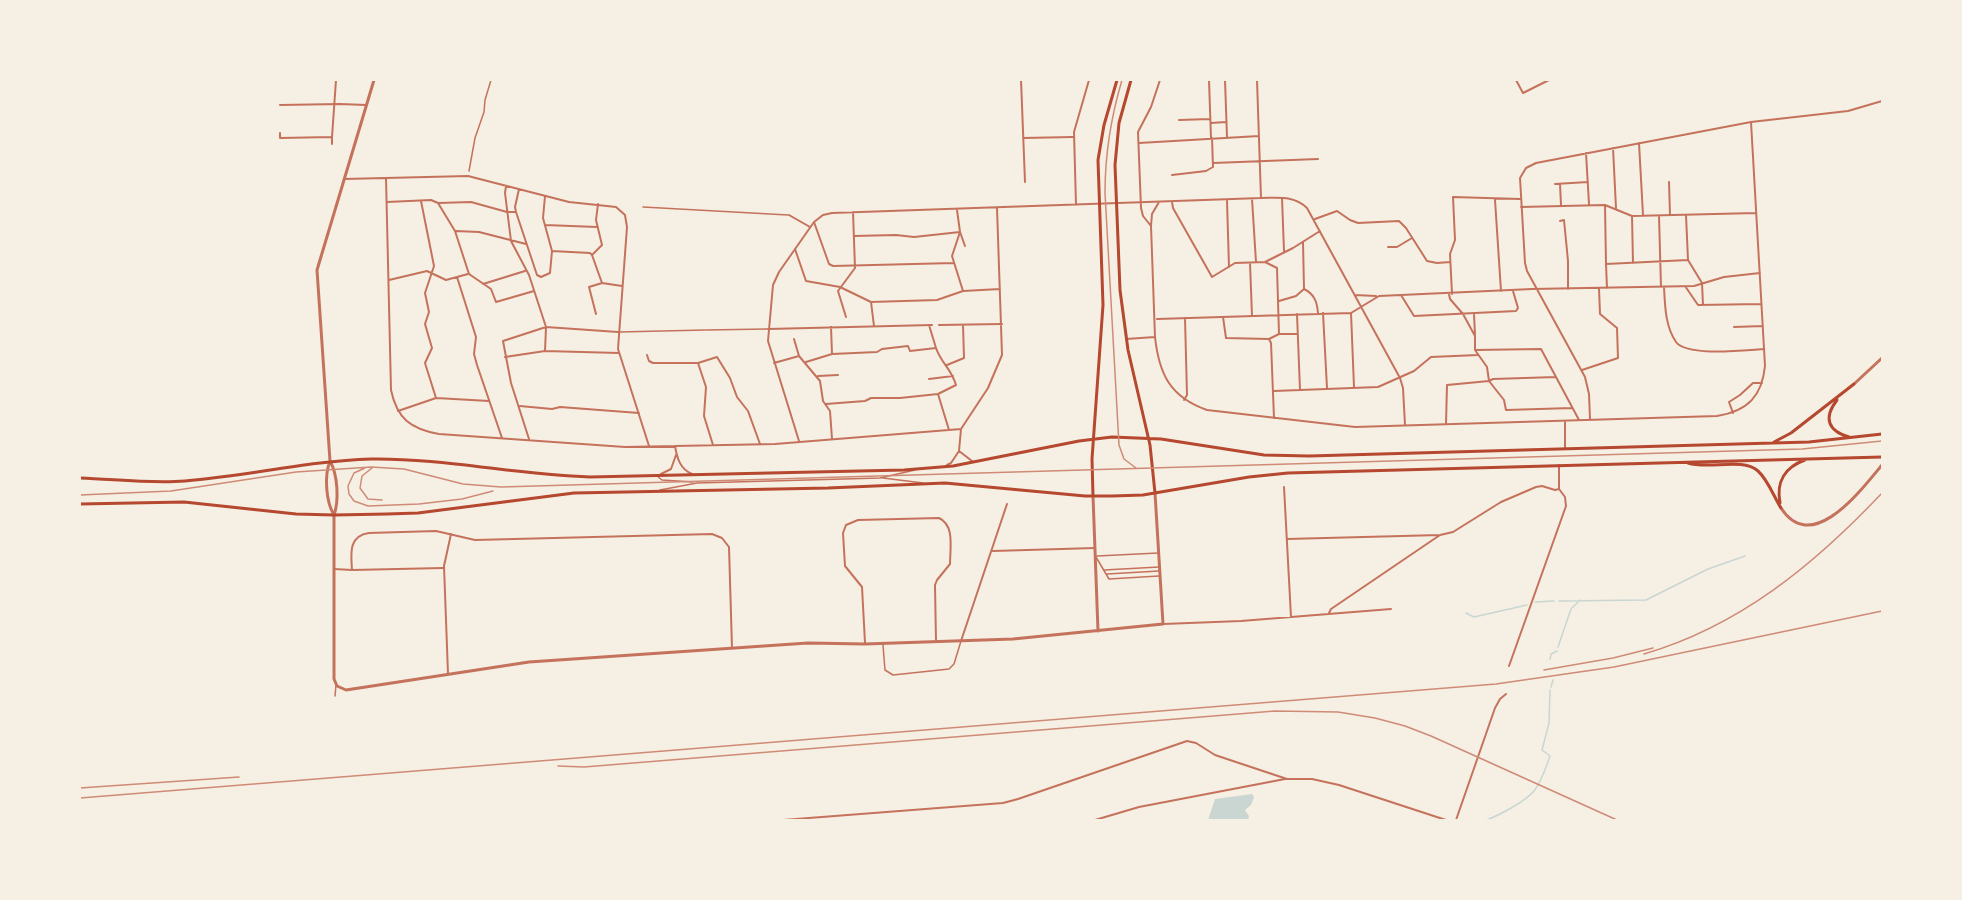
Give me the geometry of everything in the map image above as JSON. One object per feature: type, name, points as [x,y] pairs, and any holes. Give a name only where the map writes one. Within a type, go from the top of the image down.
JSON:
[{"type":"main road","points":[[1093,496],[1094,438],[1103,305],[1098,175],[1104,125],[1117,80]]},
{"type":"main road","points":[[1131,80],[1118,133],[1115,165],[1121,304],[1126,339],[1149,437],[1155,493]]},
{"type":"main road","points":[[1772,443],[1791,433],[1854,384]]},
{"type":"main road","points":[[1840,396],[1830,410],[1829,422],[1837,432],[1854,438]]},
{"type":"main road","points":[[80,478],[182,481],[330,461],[402,460],[567,476],[918,470],[975,462],[1094,438],[1149,437],[1249,453],[1285,456],[1772,443],[1882,434]]},
{"type":"main road","points":[[80,504],[184,502],[334,516],[418,513],[556,494],[961,483],[1093,496],[1155,493],[1249,477],[1288,473],[1882,457]]},
{"type":"main road","points":[[1781,508],[1779,491],[1783,475],[1796,464],[1812,458]]},
{"type":"main road","points":[[1684,462],[1698,466],[1742,465],[1753,468],[1762,476],[1781,508]]},
{"type":"street","points":[[332,144],[336,80]]},
{"type":"street","points":[[335,696],[334,516],[337,507],[334,469],[330,461],[317,270],[374,80]]},
{"type":"street","points":[[469,171],[490,80]]},
{"type":"street","points":[[909,80],[939,80]]},
{"type":"street","points":[[1021,80],[1025,182]]},
{"type":"street","points":[[1076,205],[1073,137],[1089,80]]},
{"type":"street","points":[[1150,226],[1141,212],[1139,128],[1151,107],[1160,80]]},
{"type":"street","points":[[1173,175],[1206,171],[1213,167],[1209,80]]},
{"type":"street","points":[[1225,80],[1227,138]]},
{"type":"street","points":[[1257,80],[1261,198]]},
{"type":"street","points":[[1516,80],[1523,93],[1550,80]]},
{"type":"street","points":[[1590,419],[1588,385],[1582,370],[1527,271],[1525,263],[1520,187],[1521,175],[1530,165],[1751,122],[1848,111],[1882,101]]},
{"type":"street","points":[[280,105],[366,105]]},
{"type":"street","points":[[1179,120],[1226,122]]},
{"type":"street","points":[[1159,202],[1152,214],[1150,226],[1156,350],[1163,375],[1172,388],[1184,400],[1207,410],[1355,427],[1717,416],[1733,412],[1755,398],[1762,383],[1765,366],[1751,122]]},
{"type":"street","points":[[280,133],[280,138],[332,137]]},
{"type":"street","points":[[1138,143],[1259,136]]},
{"type":"street","points":[[1023,138],[1073,137]]},
{"type":"street","points":[[1639,143],[1643,216]]},
{"type":"street","points":[[1613,148],[1616,208]]},
{"type":"street","points":[[1586,153],[1589,204]]},
{"type":"street","points":[[1213,163],[1318,159]]},
{"type":"street","points":[[344,179],[460,175],[569,202],[616,207],[625,215],[627,227],[618,332],[619,353],[649,446]]},
{"type":"street","points":[[386,178],[391,390],[398,411],[409,423],[424,431],[589,445],[675,446],[760,444],[961,429]]},
{"type":"street","points":[[1554,184],[1588,182]]},
{"type":"street","points":[[1669,182],[1670,215]]},
{"type":"street","points":[[1560,184],[1561,205]]},
{"type":"street","points":[[506,186],[505,194],[512,241],[529,275],[546,327],[545,351]]},
{"type":"street","points":[[519,189],[516,212],[539,276],[550,273],[552,251],[543,218],[545,196]]},
{"type":"street","points":[[1475,336],[1463,314],[1450,299],[1450,261],[1455,240],[1454,197],[1520,199]]},
{"type":"street","points":[[1252,198],[1256,262]]},
{"type":"street","points":[[799,441],[768,341],[774,282],[814,222],[830,213],[1252,198],[1296,200],[1304,205],[1314,219],[1400,378],[1403,388],[1405,425]]},
{"type":"street","points":[[1282,198],[1284,251]]},
{"type":"street","points":[[387,202],[431,200],[438,203],[471,202],[507,212],[516,212]]},
{"type":"street","points":[[1226,200],[1229,267]]},
{"type":"street","points":[[1496,200],[1501,291]]},
{"type":"street","points":[[421,201],[434,266],[425,290],[429,312],[425,324],[432,348],[425,363],[436,398]]},
{"type":"street","points":[[1172,202],[1173,208],[1212,277],[1235,263]]},
{"type":"street","points":[[438,203],[455,231],[469,274],[491,289],[496,302],[534,291]]},
{"type":"street","points":[[592,255],[602,245],[596,220],[598,204]]},
{"type":"street","points":[[1521,207],[1605,205],[1632,216],[1756,213]]},
{"type":"street","points":[[1605,205],[1607,288]]},
{"type":"street","points":[[643,207],[789,215],[810,227]]},
{"type":"street","points":[[940,468],[951,463],[959,451],[961,429],[988,388],[999,365],[1002,324],[997,208]]},
{"type":"street","points":[[957,209],[960,232],[965,246]]},
{"type":"street","points":[[1314,219],[1337,211],[1359,223],[1399,221],[1427,261],[1437,263],[1450,261]]},
{"type":"street","points":[[846,317],[838,291],[855,266],[853,212]]},
{"type":"street","points":[[1686,215],[1688,260],[1702,283],[1703,306]]},
{"type":"street","points":[[1632,216],[1633,263]]},
{"type":"street","points":[[1659,216],[1666,320],[1677,343],[1702,351],[1764,349]]},
{"type":"street","points":[[1560,220],[1564,220],[1568,289]]},
{"type":"street","points":[[814,222],[829,264],[834,267],[954,263]]},
{"type":"street","points":[[545,225],[597,227]]},
{"type":"street","points":[[455,231],[473,231],[526,244]]},
{"type":"street","points":[[1265,262],[1320,231]]},
{"type":"street","points":[[854,236],[914,237],[960,232]]},
{"type":"street","points":[[960,232],[952,256],[963,291]]},
{"type":"street","points":[[1388,247],[1397,247],[1412,238]]},
{"type":"street","points":[[1279,301],[1296,296],[1304,288],[1303,242]]},
{"type":"street","points":[[795,249],[806,281],[840,287],[871,302],[937,300],[963,291],[1000,289]]},
{"type":"street","points":[[552,251],[590,253],[602,283]]},
{"type":"street","points":[[1229,259],[1235,263],[1265,262],[1277,268],[1279,334]]},
{"type":"street","points":[[1606,264],[1688,260]]},
{"type":"street","points":[[1250,263],[1252,316]]},
{"type":"street","points":[[389,280],[425,271],[446,280],[469,274]]},
{"type":"street","points":[[483,284],[525,271]]},
{"type":"street","points":[[1355,296],[1685,286],[1724,277],[1760,273]]},
{"type":"street","points":[[457,277],[476,337],[474,354],[477,365],[502,438]]},
{"type":"street","points":[[596,314],[588,288],[602,283],[622,286]]},
{"type":"street","points":[[1685,286],[1698,305],[1761,304]]},
{"type":"street","points":[[1304,288],[1311,292],[1316,300],[1318,314]]},
{"type":"street","points":[[1582,370],[1618,358],[1617,328],[1600,314],[1599,288]]},
{"type":"street","points":[[1401,295],[1414,316],[1474,314],[1516,311],[1518,308],[1513,291]]},
{"type":"street","points":[[1156,319],[1351,313],[1379,296]]},
{"type":"street","points":[[871,302],[874,326]]},
{"type":"street","points":[[1323,313],[1327,388]]},
{"type":"street","points":[[1351,313],[1354,387]]},
{"type":"street","points":[[1297,314],[1300,390]]},
{"type":"street","points":[[1474,314],[1475,350],[1487,367],[1489,381],[1504,400],[1506,410],[1572,408]]},
{"type":"street","points":[[1223,317],[1226,338],[1269,339],[1279,334],[1298,334]]},
{"type":"street","points":[[1184,400],[1187,395],[1185,318]]},
{"type":"street","points":[[947,365],[964,359],[963,324]]},
{"type":"street","points":[[529,440],[511,383],[503,341],[546,327],[618,332],[1002,324]]},
{"type":"street","points":[[825,404],[871,398],[938,394],[955,387],[953,376],[940,358],[930,325]]},
{"type":"street","points":[[1734,327],[1762,326]]},
{"type":"street","points":[[831,327],[832,354]]},
{"type":"street","points":[[1126,339],[1155,337]]},
{"type":"street","points":[[794,339],[800,356],[818,376],[821,383],[823,401],[830,412],[832,439]]},
{"type":"street","points":[[1269,339],[1274,418]]},
{"type":"street","points":[[806,362],[832,354],[877,352],[882,349],[908,346],[910,351],[937,350]]},
{"type":"street","points":[[1475,350],[1541,349],[1579,420]]},
{"type":"street","points":[[506,357],[545,351],[619,353]]},
{"type":"street","points":[[647,355],[649,361],[653,363],[698,363],[717,357],[730,378],[737,397],[748,411],[760,444]]},
{"type":"street","points":[[1274,391],[1378,387],[1414,371],[1431,357],[1478,355]]},
{"type":"street","points":[[774,363],[800,356]]},
{"type":"street","points":[[1854,384],[1882,358]]},
{"type":"street","points":[[698,363],[706,387],[704,416],[713,445]]},
{"type":"street","points":[[818,376],[838,375]]},
{"type":"street","points":[[929,379],[953,376]]},
{"type":"street","points":[[1446,424],[1447,385],[1489,381],[1494,378],[1556,376]]},
{"type":"street","points":[[1733,412],[1729,402],[1753,383],[1762,383]]},
{"type":"street","points":[[938,394],[949,430]]},
{"type":"street","points":[[398,411],[436,398],[490,401]]},
{"type":"street","points":[[520,406],[639,413]]},
{"type":"street","points":[[1565,421],[1565,449]]},
{"type":"street","points":[[675,446],[676,455],[683,468],[695,474]]},
{"type":"street","points":[[959,451],[963,456],[975,462]]},
{"type":"street","points":[[656,475],[671,469],[676,455]]},
{"type":"street","points":[[330,461],[327,469],[330,507],[334,516]]},
{"type":"street","points":[[1509,666],[1566,506],[1565,497],[1559,489],[1559,465]]},
{"type":"street","points":[[1781,508],[1789,518],[1799,523],[1821,524],[1835,514],[1882,465]]},
{"type":"street","points":[[879,478],[918,470]]},
{"type":"street","points":[[656,475],[662,480],[697,483],[879,478],[925,483]]},
{"type":"street","points":[[656,491],[697,483]]},
{"type":"street","points":[[1287,539],[1440,535],[1453,532],[1501,502],[1536,486],[1559,489]]},
{"type":"street","points":[[1284,487],[1291,617]]},
{"type":"street","points":[[1155,493],[1163,624]]},
{"type":"street","points":[[1093,496],[1098,631]]},
{"type":"street","points":[[883,644],[885,670],[893,675],[949,669],[954,664],[1007,504]]},
{"type":"street","points":[[865,644],[862,587],[845,566],[843,533],[846,525],[858,520],[939,518],[945,520],[949,526],[950,564],[935,585],[936,642]]},
{"type":"street","points":[[352,570],[352,545],[355,539],[362,534],[432,531],[475,540],[716,535],[725,540],[729,551],[732,648]]},
{"type":"street","points":[[448,674],[444,568],[452,534]]},
{"type":"street","points":[[1329,614],[1331,609],[1440,535]]},
{"type":"street","points":[[992,551],[1095,548]]},
{"type":"street","points":[[1095,556],[1159,553]]},
{"type":"street","points":[[1095,556],[1109,579],[1160,571]]},
{"type":"street","points":[[334,569],[444,568]]},
{"type":"street","points":[[1104,570],[1160,571]]},
{"type":"street","points":[[336,684],[346,690],[529,662],[812,643],[883,644],[1013,639],[1163,624],[1391,609]]},
{"type":"street","points":[[1456,820],[1495,708],[1506,694]]},
{"type":"street","points":[[783,820],[1003,803],[1187,741],[1196,743],[1215,755],[1287,779]]},
{"type":"street","points":[[1095,820],[1139,807],[1287,779],[1312,779],[1339,785],[1446,820]]},
{"type":"shaded area","points":[[1252,794],[1254,797],[1251,805],[1245,810],[1249,816],[1248,820],[1208,820],[1215,799]]},
{"type":"waterway","points":[[1559,601],[1646,600],[1708,569],[1745,556]]},
{"type":"waterway","points":[[1558,647],[1571,609],[1580,600]]},
{"type":"waterway","points":[[1535,602],[1554,601]]},
{"type":"waterway","points":[[1466,613],[1474,617],[1527,605]]},
{"type":"waterway","points":[[1550,659],[1551,654],[1557,651]]},
{"type":"waterway","points":[[1551,687],[1553,680]]},
{"type":"waterway","points":[[1486,820],[1525,799],[1534,791],[1542,778],[1550,756],[1542,750],[1549,723],[1550,690]]},
{"type":"tram line","points":[[1122,80],[1109,135],[1105,193],[1119,445],[1124,459],[1136,468]]},
{"type":"tram line","points":[[80,495],[171,491],[296,472],[371,467],[404,469],[463,484],[501,487],[1802,449],[1882,441]]},
{"type":"tram line","points":[[365,468],[354,473],[348,486],[349,494],[354,501],[368,506],[462,499],[493,491]]},
{"type":"tram line","points":[[372,468],[362,476],[360,488],[368,499],[382,500]]},
{"type":"railway","points":[[1644,654],[1712,627],[1774,590],[1830,544],[1882,493]]},
{"type":"railway","points":[[80,798],[1496,684],[1614,667],[1882,611]]},
{"type":"railway","points":[[1544,670],[1613,658],[1653,648]]},
{"type":"railway","points":[[558,766],[584,767],[1275,711],[1338,712],[1375,718],[1431,736],[1617,820]]},
{"type":"railway","points":[[80,788],[239,777]]}]
